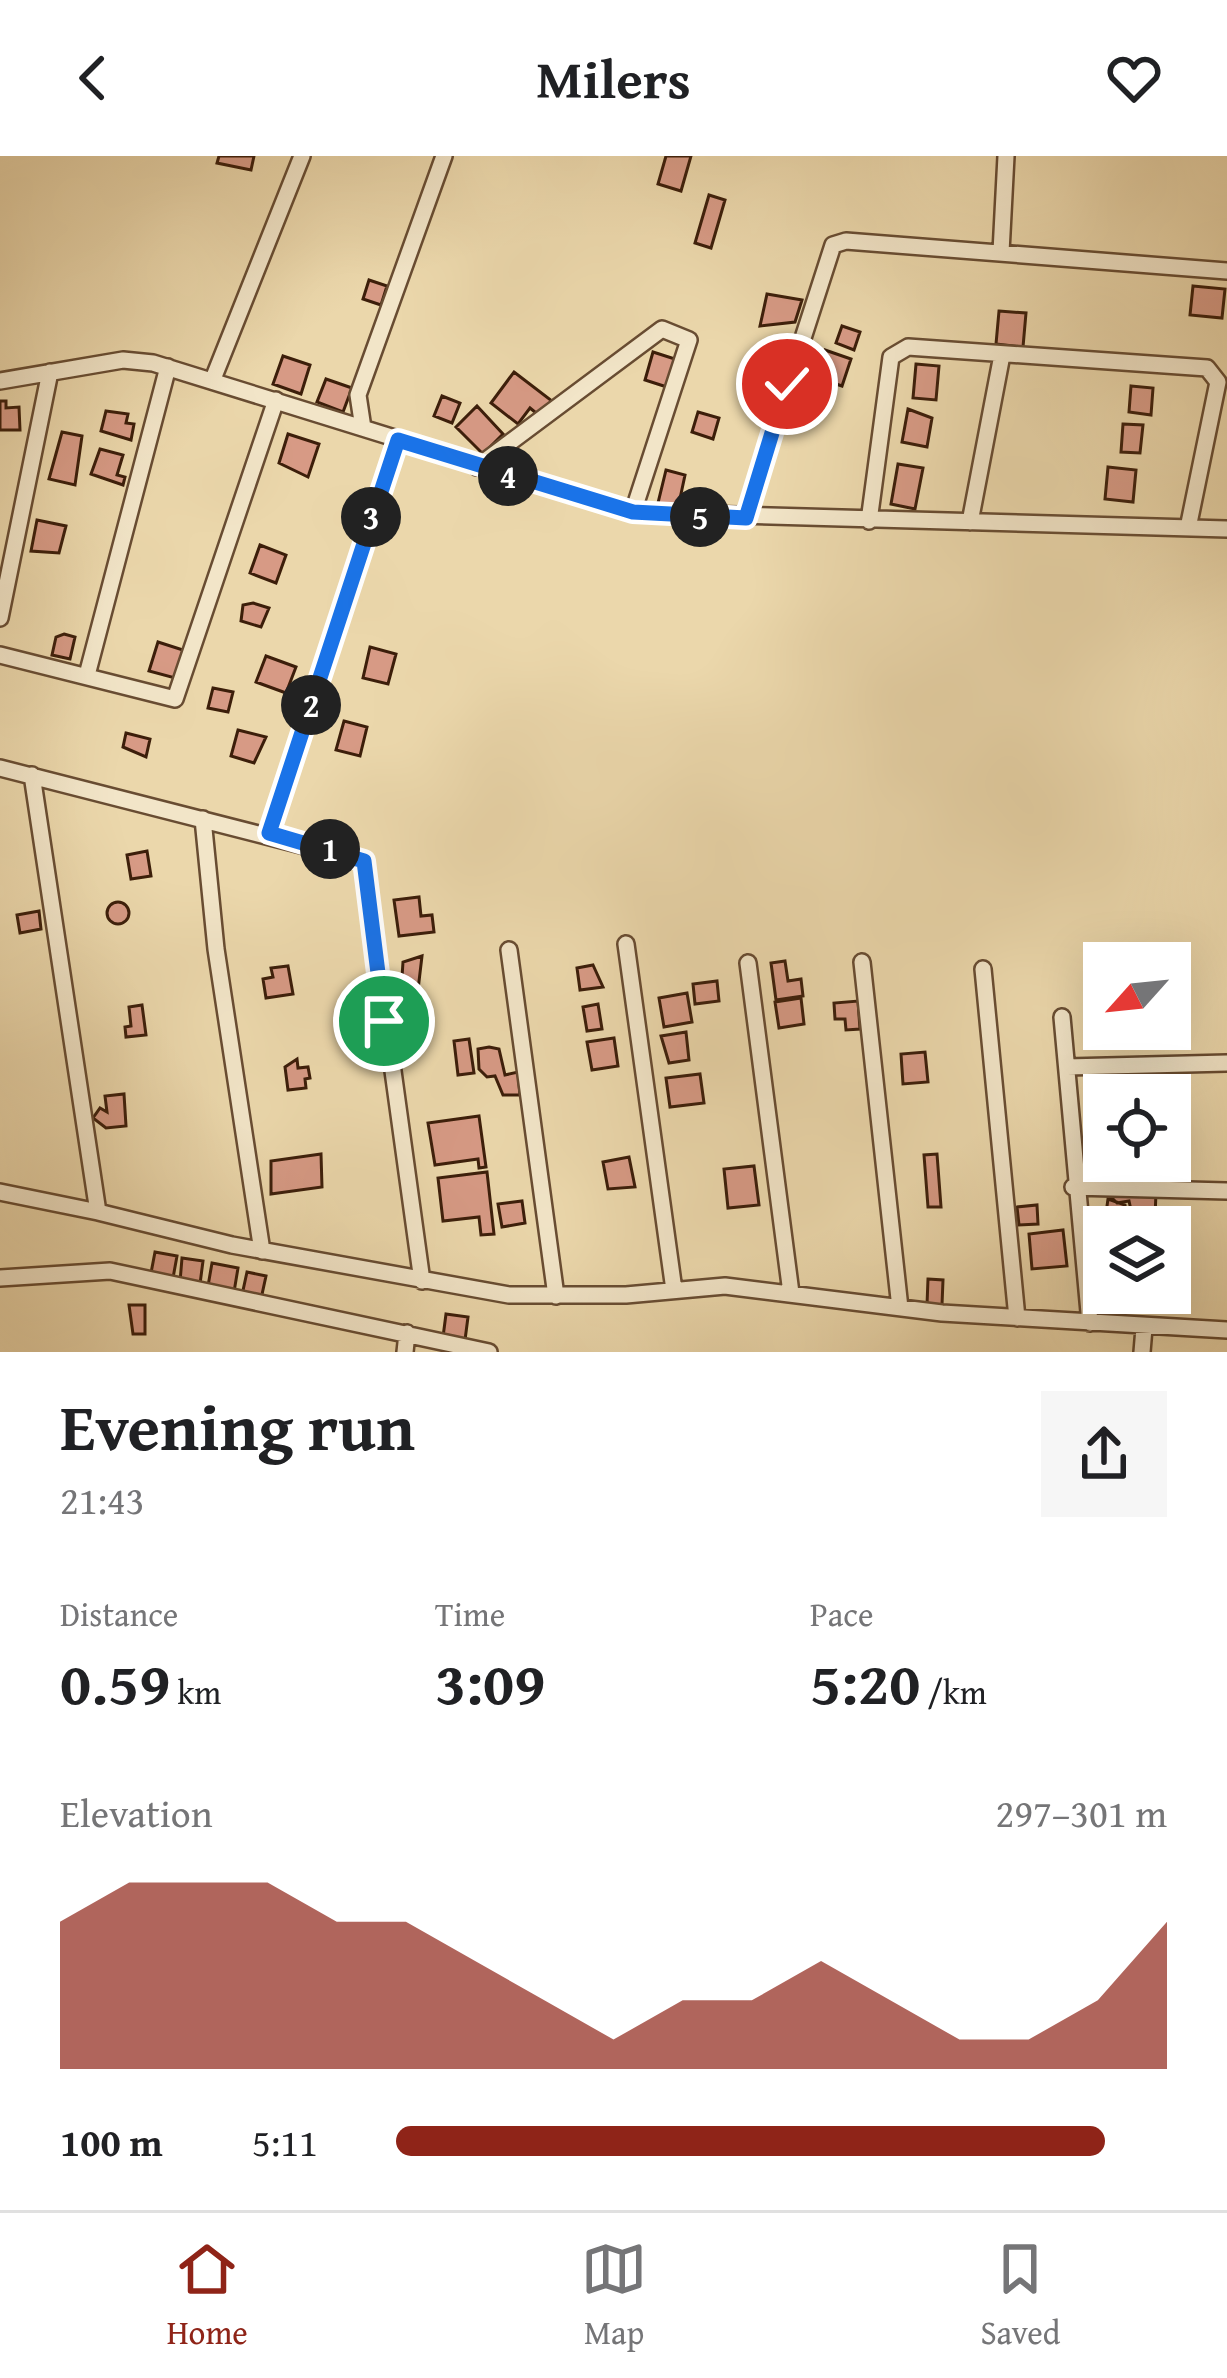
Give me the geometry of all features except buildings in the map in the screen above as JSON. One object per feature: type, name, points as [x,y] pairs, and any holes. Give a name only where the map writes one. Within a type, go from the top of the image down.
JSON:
[{"type":"street","points":[[213,379],[302,156]]},
{"type":"street","points":[[363,428],[358,395],[445,156]]},
{"type":"street","points":[[1001,252],[1006,156]]},
{"type":"street","points":[[746,518],[832,245],[846,241],[1227,271]]},
{"type":"street","points":[[477,467],[662,329],[688,340],[633,512]]},
{"type":"street","points":[[869,521],[893,351],[908,346],[1197,366],[1214,373],[1216,397],[1188,528]]},
{"type":"street","points":[[970,522],[1002,355]]},
{"type":"street","points":[[0,381],[123,360],[168,367],[633,512],[1227,529]]},
{"type":"street","points":[[87,675],[168,367]]},
{"type":"street","points":[[0,618],[50,372]]},
{"type":"street","points":[[0,655],[175,699],[276,400]]},
{"type":"street","points":[[269,833],[398,440]]},
{"type":"street","points":[[0,768],[269,833],[364,861],[422,1281]]},
{"type":"street","points":[[32,775],[98,1212]]},
{"type":"street","points":[[203,819],[215,949],[262,1251]]},
{"type":"street","points":[[626,944],[674,1290]]},
{"type":"street","points":[[509,950],[556,1295]]},
{"type":"street","points":[[862,962],[900,1308]]},
{"type":"street","points":[[748,963],[791,1293]]},
{"type":"street","points":[[983,969],[1017,1318]]},
{"type":"street","points":[[1062,1017],[1073,1186],[1090,1324]]},
{"type":"street","points":[[1066,1066],[1227,1063]]},
{"type":"street","points":[[1073,1186],[1227,1191]]},
{"type":"street","points":[[0,1192],[262,1251],[509,1295],[725,1286],[900,1308],[1227,1330]]},
{"type":"street","points":[[0,1278],[110,1271],[489,1352]]},
{"type":"street","points":[[1142,1352],[1144,1328]]},
{"type":"street","points":[[405,1352],[406,1333]]},
{"type":"route","points":[[384,1021],[364,861],[269,833],[291,776],[330,635],[398,440],[633,512],[746,518],[787,384]]}]
